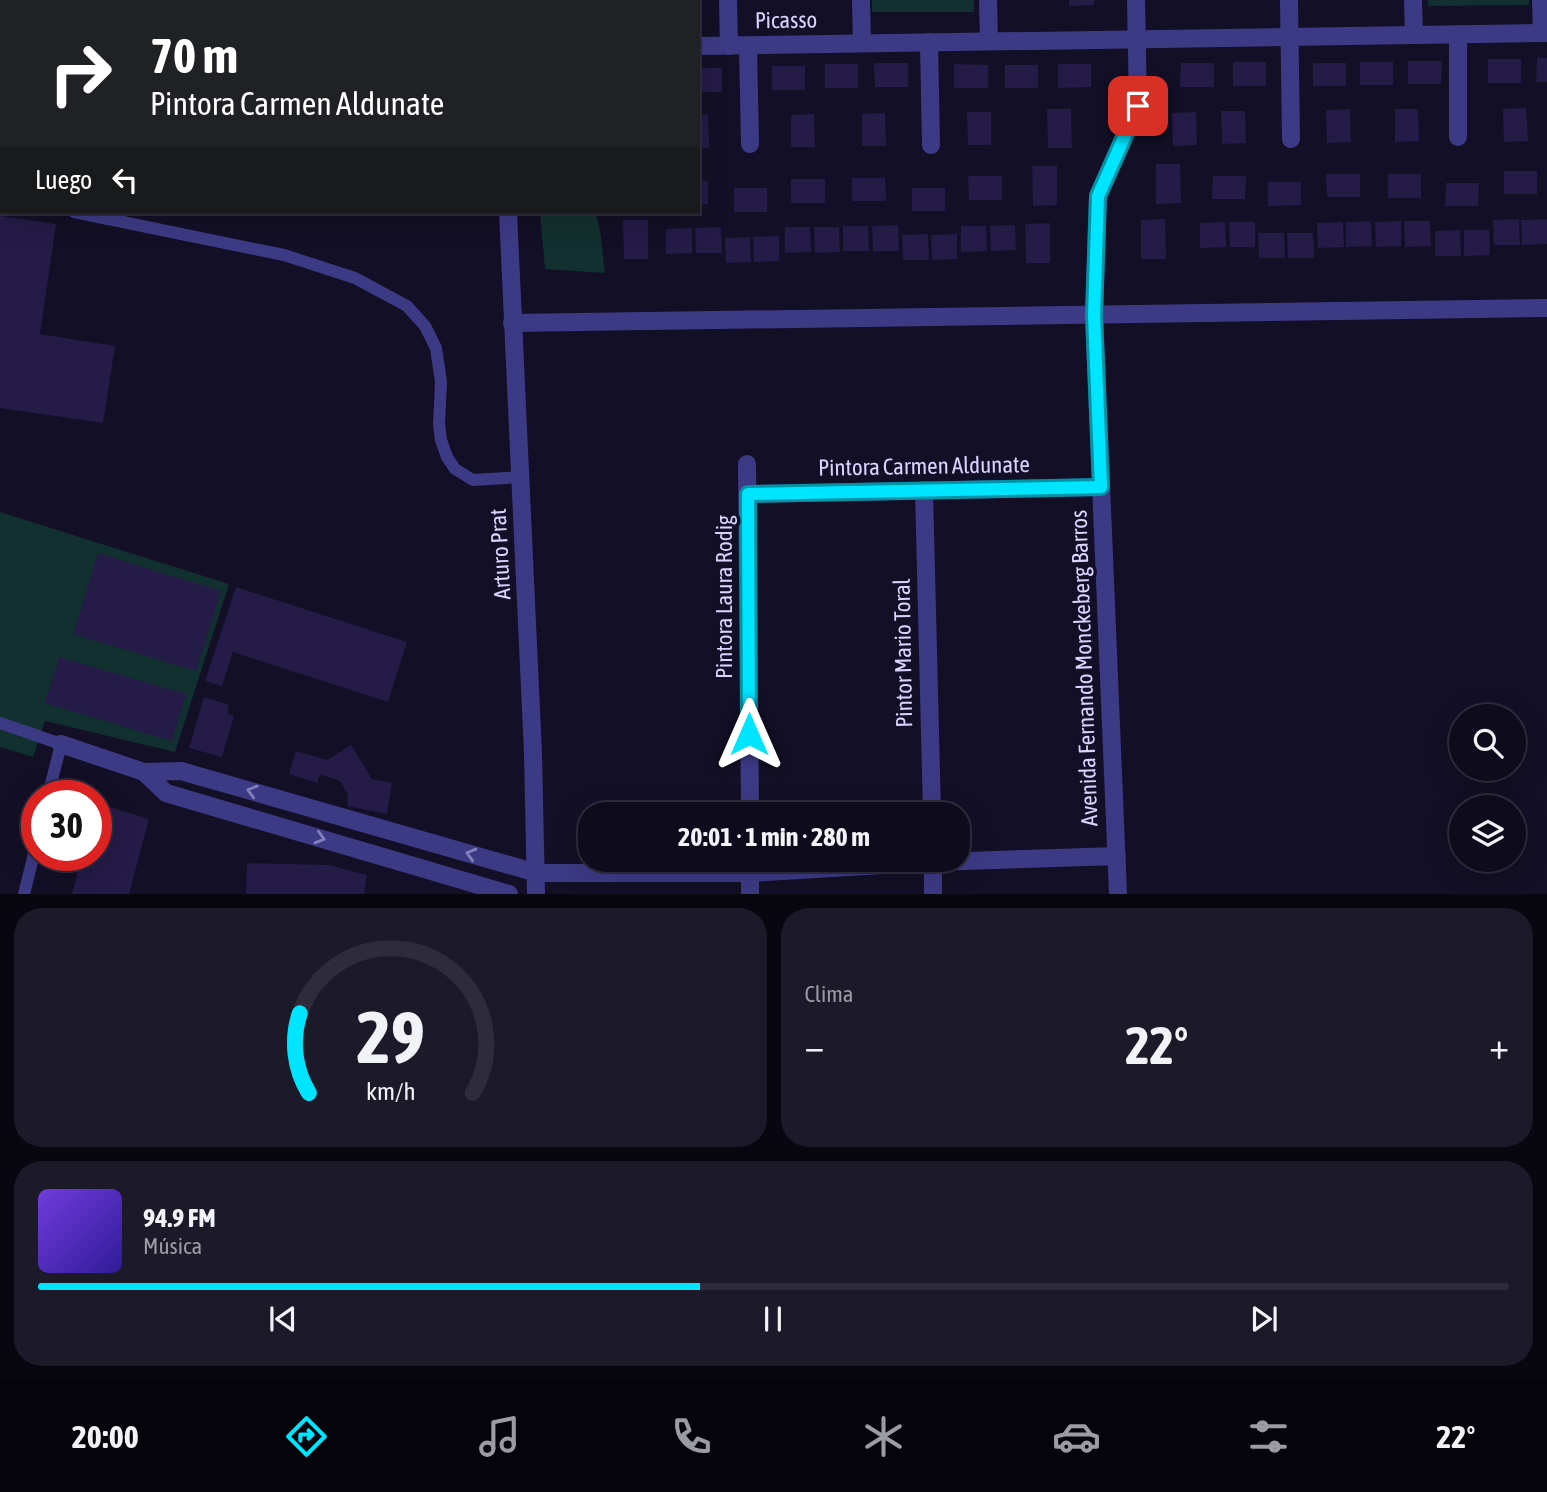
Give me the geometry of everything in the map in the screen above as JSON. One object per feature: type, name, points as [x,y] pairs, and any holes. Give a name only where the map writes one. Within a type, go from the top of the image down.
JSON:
[{"type":"street","points":[[728,0],[729,46]]},
{"type":"street","points":[[861,0],[862,43]]},
{"type":"street","points":[[988,0],[989,41]]},
{"type":"street","name":"Avenida Fernando Monckeberg Barros","points":[[1118,894],[1094,315],[1098,196],[1138,106],[1136,0]]},
{"type":"street","points":[[1289,0],[1292,139]]},
{"type":"street","points":[[1413,0],[1413,35]]},
{"type":"street","points":[[1542,0],[1544,33]]},
{"type":"street","name":"Picasso","points":[[700,46],[1544,33]]},
{"type":"street","points":[[1458,34],[1458,137]]},
{"type":"street","points":[[929,42],[931,145]]},
{"type":"street","points":[[748,46],[750,144]]},
{"type":"street","name":"Arturo Prat","points":[[508,214],[521,477],[536,894]]},
{"type":"street","points":[[512,323],[1547,308]]},
{"type":"street","name":"Pintora Laura Rodig","points":[[747,464],[750,802]]},
{"type":"street","name":"Pintora Carmen Aldunate","points":[[748,494],[1101,487]]},
{"type":"street","name":"Pintor Mario Toral","points":[[924,490],[932,802]]},
{"type":"street","points":[[61,744],[144,772],[181,771],[537,873],[578,872]]},
{"type":"street","points":[[144,772],[166,793],[509,894]]},
{"type":"street","points":[[970,860],[1117,856]]},
{"type":"street","points":[[750,872],[750,894]]},
{"type":"street","points":[[933,872],[933,894]]},
{"type":"lane","points":[[84,214],[284,255],[355,278],[407,306],[425,326],[436,348],[442,382],[439,424],[447,457],[455,469],[472,480],[521,477]]},
{"type":"lane","points":[[0,723],[61,744],[52,780]]},
{"type":"lane","points":[[24,894],[30,871]]},
{"type":"green space","points":[[872,0],[974,0],[974,12],[872,12]]},
{"type":"green space","points":[[1428,0],[1529,0],[1529,5],[1428,6]]},
{"type":"green space","points":[[540,214],[596,214],[605,273],[545,269]]},
{"type":"green space","points":[[0,512],[229,584],[175,752],[45,721],[33,757],[0,747]]},
{"type":"building","points":[[1069,0],[1094,0],[1094,5],[1069,6]]},
{"type":"building","points":[[1537,58],[1547,58],[1547,82],[1536,82]]},
{"type":"building","points":[[1488,59],[1521,59],[1521,83],[1488,83]]},
{"type":"building","points":[[1408,61],[1442,61],[1441,84],[1408,84]]},
{"type":"building","points":[[1233,62],[1266,62],[1266,86],[1233,86]]},
{"type":"building","points":[[1360,62],[1393,62],[1393,85],[1360,85]]},
{"type":"building","points":[[874,63],[908,63],[908,87],[875,87]]},
{"type":"building","points":[[1181,63],[1214,63],[1214,87],[1180,87]]},
{"type":"building","points":[[1313,63],[1346,63],[1346,86],[1313,86]]},
{"type":"building","points":[[825,64],[858,64],[858,88],[825,88]]},
{"type":"building","points":[[954,64],[988,65],[988,88],[954,88]]},
{"type":"building","points":[[1058,64],[1091,64],[1091,87],[1058,88]]},
{"type":"building","points":[[1005,65],[1038,65],[1038,88],[1005,88]]},
{"type":"building","points":[[772,66],[805,66],[805,90],[772,90]]},
{"type":"building","points":[[700,68],[722,68],[722,92],[700,92]]},
{"type":"building","points":[[1526,108],[1528,141],[1504,142],[1503,109]]},
{"type":"building","points":[[1047,109],[1071,109],[1072,148],[1048,148]]},
{"type":"building","points":[[1350,109],[1351,142],[1327,143],[1326,110]]},
{"type":"building","points":[[1395,109],[1418,109],[1419,141],[1395,142]]},
{"type":"building","points":[[1221,111],[1245,111],[1246,143],[1222,144]]},
{"type":"building","points":[[967,112],[991,112],[991,145],[968,145]]},
{"type":"building","points":[[1196,112],[1197,145],[1173,146],[1172,113]]},
{"type":"building","points":[[885,113],[886,146],[862,146],[862,114]]},
{"type":"building","points":[[814,114],[815,147],[791,147],[791,115]]},
{"type":"building","points":[[700,115],[708,115],[709,148],[700,148]]},
{"type":"building","points":[[1156,164],[1180,164],[1181,203],[1156,204]]},
{"type":"building","points":[[1032,166],[1057,166],[1057,205],[1033,206]]},
{"type":"building","points":[[1504,171],[1537,171],[1537,194],[1504,194]]},
{"type":"building","points":[[1326,174],[1360,174],[1360,197],[1327,197]]},
{"type":"building","points":[[1388,174],[1421,174],[1421,198],[1388,198]]},
{"type":"building","points":[[968,176],[1002,176],[1002,200],[969,200]]},
{"type":"building","points":[[1213,176],[1246,176],[1245,199],[1212,199]]},
{"type":"building","points":[[852,178],[885,178],[886,201],[852,201]]},
{"type":"building","points":[[791,179],[825,179],[825,203],[791,203]]},
{"type":"building","points":[[700,181],[708,181],[708,204],[700,204]]},
{"type":"building","points":[[1268,182],[1301,182],[1301,205],[1268,206]]},
{"type":"building","points":[[1446,183],[1479,183],[1478,206],[1445,206]]},
{"type":"building","points":[[734,188],[767,188],[767,212],[734,212]]},
{"type":"building","points":[[912,188],[945,188],[945,211],[912,211]]},
{"type":"building","points":[[0,216],[56,224],[40,334],[115,346],[103,423],[0,408]]},
{"type":"building","points":[[1165,219],[1166,259],[1141,259],[1141,220]]},
{"type":"building","points":[[1519,219],[1520,245],[1494,245],[1493,220]]},
{"type":"building","points":[[1547,219],[1547,244],[1522,245],[1521,220]]},
{"type":"building","points":[[623,220],[648,220],[648,259],[624,259]]},
{"type":"building","points":[[1371,221],[1372,246],[1346,247],[1346,222]]},
{"type":"building","points":[[1401,221],[1401,246],[1376,247],[1375,222]]},
{"type":"building","points":[[1404,221],[1430,221],[1431,246],[1405,247]]},
{"type":"building","points":[[1225,222],[1226,247],[1200,248],[1200,223]]},
{"type":"building","points":[[1229,222],[1255,222],[1255,247],[1230,247]]},
{"type":"building","points":[[1343,222],[1344,247],[1318,248],[1317,223]]},
{"type":"building","points":[[1050,223],[1050,263],[1026,263],[1025,224]]},
{"type":"building","points":[[898,225],[899,251],[873,251],[872,226]]},
{"type":"building","points":[[1015,225],[1016,250],[991,251],[990,226]]},
{"type":"building","points":[[843,226],[868,226],[869,251],[843,251]]},
{"type":"building","points":[[961,226],[986,226],[987,251],[961,252]]},
{"type":"building","points":[[721,227],[722,253],[696,253],[695,228]]},
{"type":"building","points":[[785,227],[810,227],[811,252],[785,253]]},
{"type":"building","points":[[814,227],[839,227],[840,252],[815,253]]},
{"type":"building","points":[[692,228],[692,253],[666,254],[666,229]]},
{"type":"building","points":[[1460,230],[1461,256],[1435,256],[1435,231]]},
{"type":"building","points":[[1464,230],[1489,230],[1490,255],[1464,256]]},
{"type":"building","points":[[1258,233],[1284,233],[1285,258],[1259,258]]},
{"type":"building","points":[[1287,233],[1313,233],[1314,258],[1288,258]]},
{"type":"building","points":[[928,234],[929,260],[903,260],[902,235]]},
{"type":"building","points":[[957,234],[957,259],[932,260],[931,235]]},
{"type":"building","points":[[779,236],[779,261],[754,262],[753,237]]},
{"type":"building","points":[[750,237],[751,262],[726,263],[725,238]]},
{"type":"building","points":[[98,553],[221,591],[196,671],[73,634]]},
{"type":"building","points":[[236,587],[407,642],[388,702],[233,652],[222,686],[205,681]]},
{"type":"building","points":[[59,657],[186,694],[172,741],[45,703]]},
{"type":"building","points":[[204,697],[229,705],[227,713],[234,716],[222,757],[189,748]]},
{"type":"building","points":[[351,745],[372,779],[392,783],[387,814],[347,806],[348,795],[340,781],[320,774],[317,783],[289,774],[296,751],[327,760]]},
{"type":"building","points":[[112,808],[149,819],[129,894],[72,894],[78,871],[112,871]]},
{"type":"building","points":[[247,863],[329,865],[367,875],[364,894],[246,894]]},
{"type":"route","points":[[749,734],[748,494],[1101,487],[1094,315],[1098,196],[1138,106]]}]
